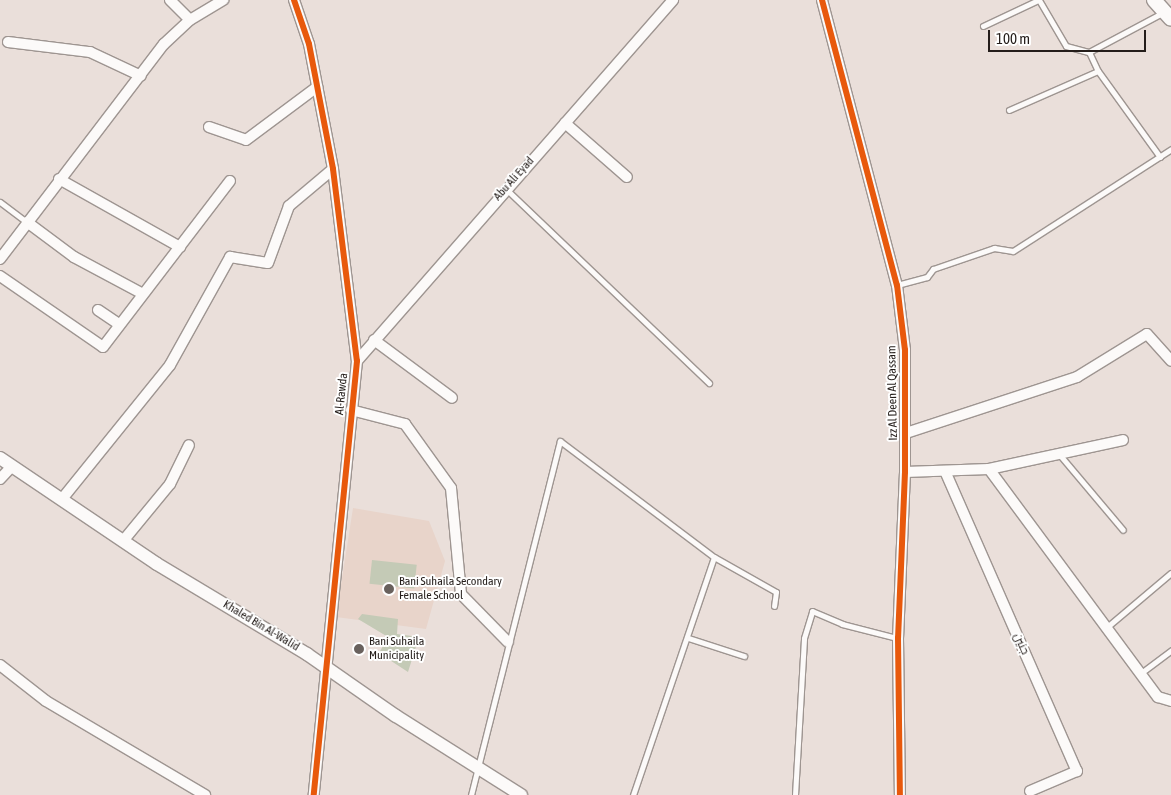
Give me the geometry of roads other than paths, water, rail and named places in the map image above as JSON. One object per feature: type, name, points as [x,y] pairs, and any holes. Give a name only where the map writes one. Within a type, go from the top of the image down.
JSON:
[{"type":"main road","points":[[1154,0],[1168,15]]},
{"type":"street","points":[[170,0],[190,20]]},
{"type":"street","points":[[0,259],[59,179],[164,44],[190,20],[223,0]]},
{"type":"street","name":"Al-Rawda","points":[[294,0],[309,44],[333,169],[357,361],[324,667],[314,795]]},
{"type":"street","name":"Abu Ali Eyad","points":[[357,361],[506,188],[673,0]]},
{"type":"street","name":"Izz Al Deen Al Qassam","points":[[822,0],[897,285],[905,350],[906,433],[898,638],[900,795]]},
{"type":"street","points":[[8,42],[90,52],[140,76]]},
{"type":"street","points":[[209,128],[246,140],[317,87]]},
{"type":"street","points":[[565,123],[627,177]]},
{"type":"street","points":[[62,499],[170,365],[230,257],[268,263],[289,206],[333,169]]},
{"type":"street","points":[[59,179],[180,247]]},
{"type":"street","points":[[0,276],[103,347],[141,293],[180,247],[230,180]]},
{"type":"street","points":[[27,222],[74,257],[141,293]]},
{"type":"street","points":[[98,310],[119,324]]},
{"type":"street","points":[[906,433],[1076,377],[1147,334],[1171,361]]},
{"type":"street","points":[[374,340],[452,398]]},
{"type":"street","points":[[351,410],[405,424],[451,488],[461,594],[508,642]]},
{"type":"street","points":[[905,472],[989,469],[1123,440]]},
{"type":"street","points":[[123,541],[170,484],[189,445]]},
{"type":"street","name":"Khaled Bin Al-Walid","points":[[0,458],[123,541],[324,667],[518,794]]},
{"type":"street","points":[[0,479],[12,467]]},
{"type":"street","points":[[989,469],[1158,697],[1171,701]]},
{"type":"street","name":"جنين","points":[[945,471],[1077,771],[1030,791]]},
{"type":"street","points":[[0,665],[70,716],[206,795]]},
{"type":"lane","points":[[983,26],[1039,0],[1066,46],[1089,52],[1168,15]]},
{"type":"lane","points":[[1089,52],[1098,71],[1160,157]]},
{"type":"lane","points":[[1009,110],[1098,71]]},
{"type":"lane","points":[[897,285],[927,277],[933,269],[994,248],[1013,251],[1171,149]]},
{"type":"lane","points":[[506,188],[709,383]]},
{"type":"lane","points":[[0,202],[27,222]]},
{"type":"lane","points":[[471,795],[560,441],[714,557],[776,592],[774,606]]},
{"type":"lane","points":[[1059,454],[1123,530]]},
{"type":"lane","points":[[633,795],[714,557]]},
{"type":"lane","points":[[1107,627],[1171,573]]},
{"type":"lane","points":[[795,795],[804,638],[812,611],[842,624],[898,638]]},
{"type":"lane","points":[[688,638],[744,656]]},
{"type":"lane","points":[[1141,674],[1171,650]]},
{"type":"place","name":"Bani Suhaila Secondary Female School","points":[[389,589]]},
{"type":"place","name":"Bani Suhaila Municipality","points":[[359,649]]}]
